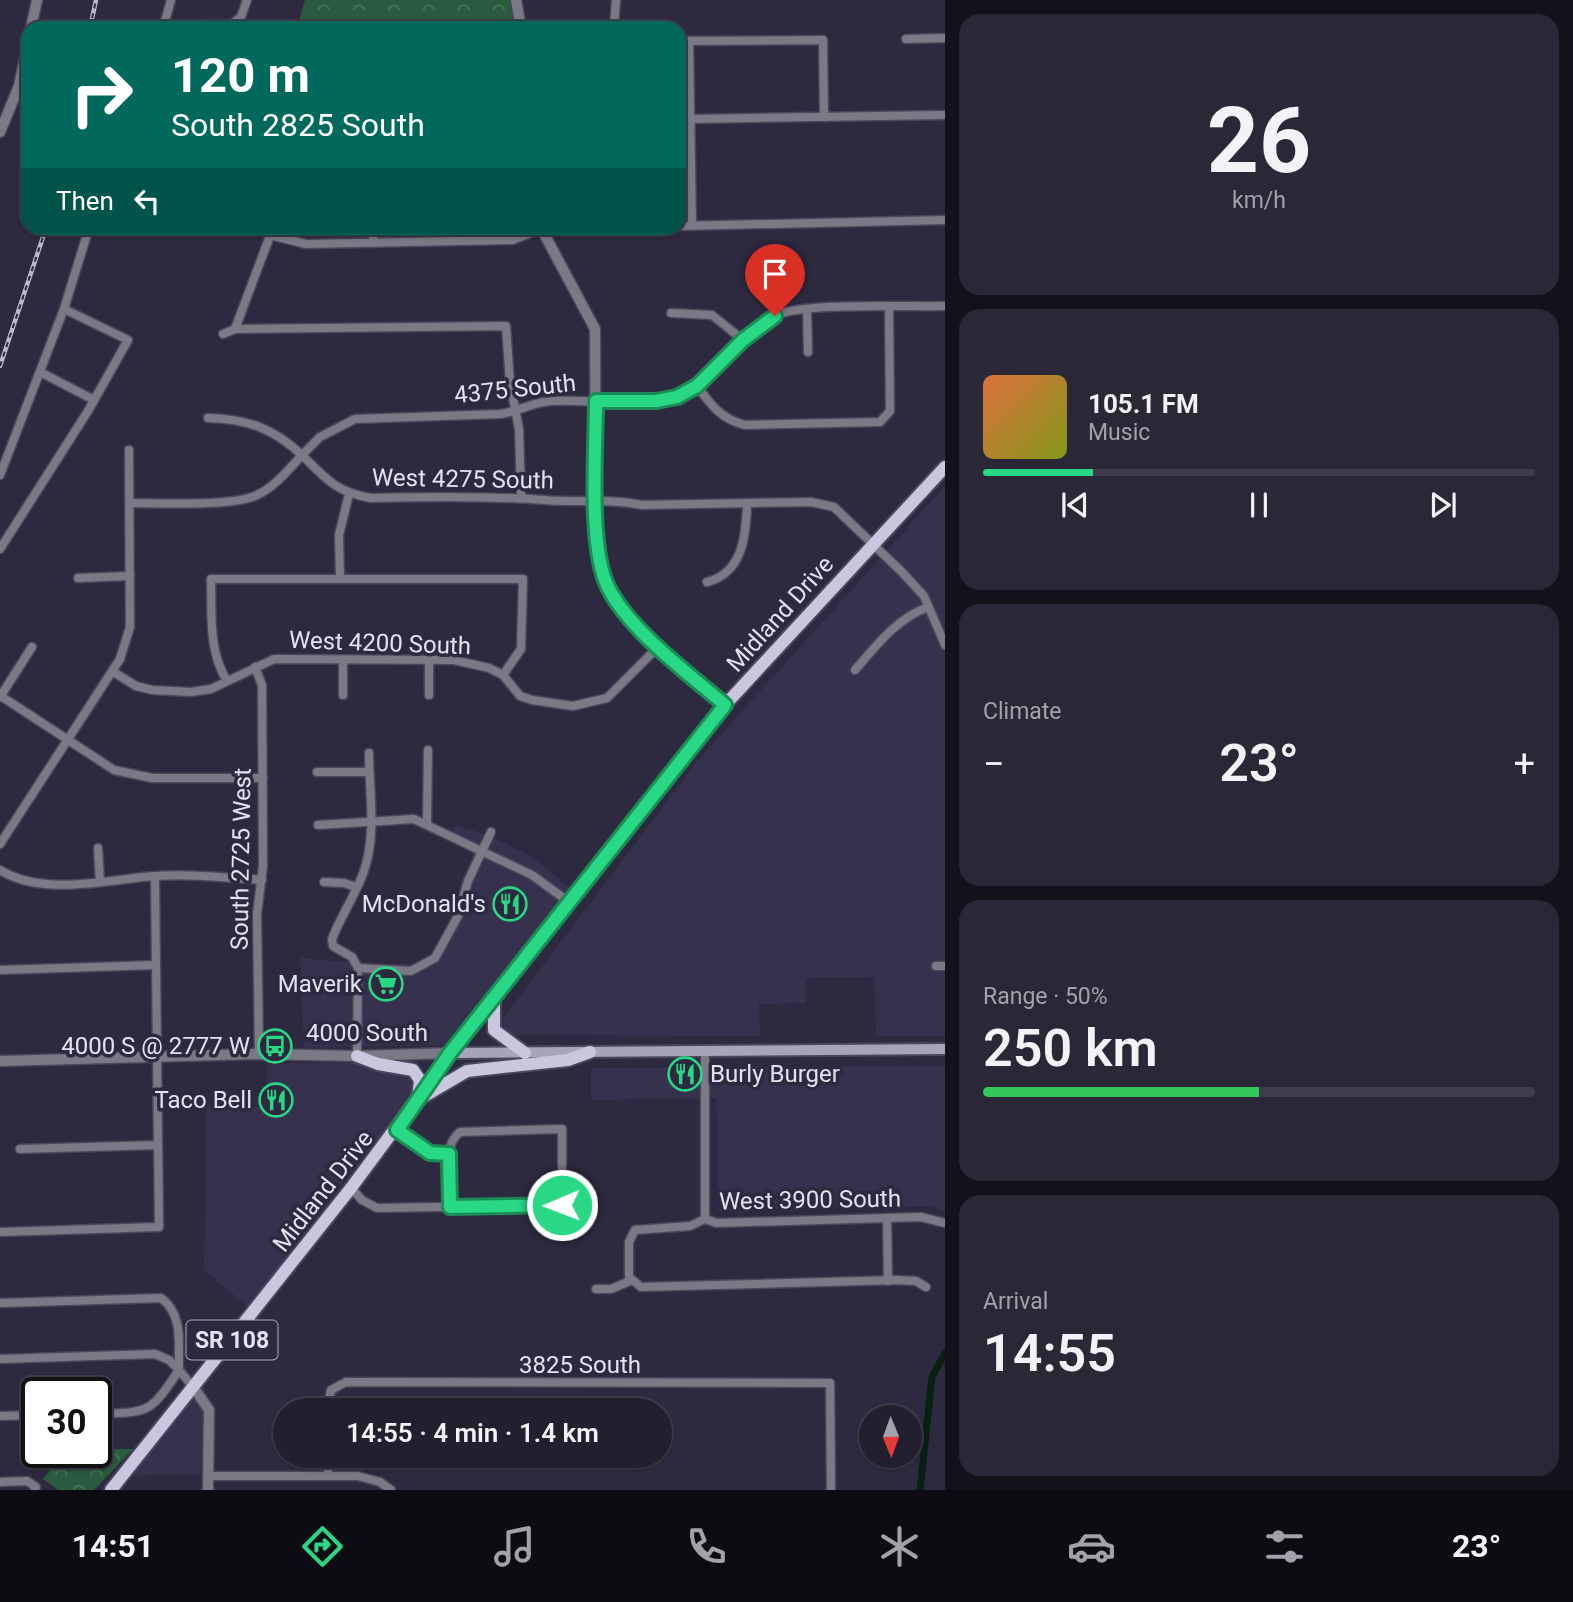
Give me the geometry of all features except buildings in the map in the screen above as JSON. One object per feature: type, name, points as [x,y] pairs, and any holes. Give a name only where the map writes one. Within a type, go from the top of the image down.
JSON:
[{"type":"main road","name":"Midland Drive","points":[[111,1490],[397,1130],[450,1053],[725,705],[945,467]]},
{"type":"main road","points":[[494,998],[494,1030],[525,1053]]},
{"type":"main road","name":"4000 South","points":[[450,1053],[945,1049]]},
{"type":"main road","points":[[418,1100],[467,1071],[481,1067],[568,1060],[590,1052]]},
{"type":"main road","points":[[357,1056],[379,1064],[414,1070],[419,1080],[418,1100]]},
{"type":"street","points":[[32,21],[37,0]]},
{"type":"street","points":[[165,21],[170,0]]},
{"type":"street","points":[[236,21],[241,17],[247,0]]},
{"type":"street","points":[[516,0],[520,21]]},
{"type":"street","points":[[614,21],[616,0]]},
{"type":"street","points":[[905,39],[945,38]]},
{"type":"street","points":[[686,41],[823,40],[824,117]]},
{"type":"street","points":[[686,67],[692,225]]},
{"type":"street","points":[[0,132],[21,76]]},
{"type":"street","points":[[690,119],[945,115]]},
{"type":"street","points":[[686,225],[945,220]]},
{"type":"street","points":[[0,475],[64,309],[87,235]]},
{"type":"street","points":[[235,329],[270,235]]},
{"type":"street","points":[[282,235],[306,244],[512,240],[524,235]]},
{"type":"street","points":[[373,235],[373,243]]},
{"type":"street","points":[[454,235],[454,241]]},
{"type":"street","points":[[545,235],[595,329],[596,551],[608,589],[659,646],[725,705]]},
{"type":"street","name":"4375 South","points":[[302,455],[320,437],[355,419],[518,412],[548,401],[656,401],[677,397],[697,386],[743,340],[775,316],[807,309],[945,306]]},
{"type":"street","points":[[697,386],[713,408],[727,420],[745,425],[880,422],[890,411],[889,307]]},
{"type":"street","points":[[0,549],[94,400],[128,340],[64,309]]},
{"type":"street","points":[[807,309],[808,352]]},
{"type":"street","points":[[671,313],[712,315],[743,340]]},
{"type":"street","points":[[223,334],[235,329],[506,326],[510,383],[518,412],[521,496]]},
{"type":"street","points":[[40,373],[94,400]]},
{"type":"street","points":[[130,503],[230,500],[256,496],[276,482],[302,455],[282,436],[260,424],[208,418]]},
{"type":"street","points":[[0,844],[120,659],[130,627],[129,450]]},
{"type":"street","name":"West 4275 South","points":[[302,455],[331,485],[349,494],[371,498],[521,496],[545,500],[617,499],[642,505],[811,502],[834,508],[924,596],[945,645]]},
{"type":"street","points":[[340,578],[339,535],[349,494]]},
{"type":"street","points":[[707,582],[718,579],[728,571],[742,550],[746,536],[747,505]]},
{"type":"street","points":[[78,578],[130,576]]},
{"type":"street","points":[[227,681],[217,664],[212,641],[211,579],[523,579],[521,649],[503,675]]},
{"type":"street","points":[[855,670],[895,625],[909,614],[928,607]]},
{"type":"street","name":"West 4200 South","points":[[112,671],[136,686],[152,690],[191,692],[211,689],[274,659],[473,662],[503,675],[517,698],[573,706],[607,698],[659,646]]},
{"type":"street","points":[[32,648],[0,696],[114,769],[152,778],[262,778]]},
{"type":"street","points":[[343,660],[343,695]]},
{"type":"street","points":[[429,660],[429,695]]},
{"type":"street","name":"South 2725 West","points":[[255,667],[262,685],[262,880],[257,914],[258,1054]]},
{"type":"street","points":[[427,823],[428,750]]},
{"type":"street","points":[[357,1056],[358,968],[352,957],[333,946],[332,939],[363,873],[372,822],[369,753]]},
{"type":"street","points":[[317,772],[369,772]]},
{"type":"street","points":[[318,825],[404,817],[427,823],[532,876],[569,902]]},
{"type":"street","points":[[358,968],[411,971],[435,958],[458,916],[491,832]]},
{"type":"street","points":[[98,848],[100,882]]},
{"type":"street","points":[[0,870],[11,877],[34,883],[100,882],[156,877],[262,880]]},
{"type":"street","points":[[0,1232],[159,1227],[156,877]]},
{"type":"street","points":[[324,882],[356,887]]},
{"type":"street","points":[[0,970],[156,965]]},
{"type":"street","points":[[705,1050],[705,1219]]},
{"type":"street","name":"4000 South","points":[[0,1061],[258,1054],[357,1056],[450,1053]]},
{"type":"street","points":[[351,1188],[362,1200],[377,1208],[450,1207],[562,1205],[562,1129],[465,1129],[455,1135],[449,1154],[450,1207]]},
{"type":"street","points":[[397,1130],[430,1153],[449,1154]]},
{"type":"street","points":[[20,1149],[159,1145]]},
{"type":"street","name":"West 3900 South","points":[[632,1283],[629,1242],[635,1230],[690,1226],[705,1219],[717,1223],[921,1217],[945,1223]]},
{"type":"street","points":[[887,1218],[888,1281]]},
{"type":"street","points":[[596,1289],[611,1289],[632,1283],[656,1287],[916,1280],[926,1287]]},
{"type":"street","points":[[0,1303],[161,1298],[172,1307],[177,1319],[178,1370],[150,1408],[141,1412],[112,1413]]},
{"type":"street","points":[[0,1359],[155,1354],[169,1360],[209,1410],[208,1490]]},
{"type":"street","name":"3825 South","points":[[329,1398],[331,1390],[346,1382],[830,1383],[831,1490]]},
{"type":"street","points":[[0,1416],[21,1415]]},
{"type":"street","points":[[328,1468],[328,1474]]},
{"type":"street","points":[[208,1476],[358,1476],[380,1482],[391,1490]]},
{"type":"street","points":[[0,1482],[27,1481],[36,1487],[35,1490]]},
{"type":"shaded area","points":[[945,486],[945,1036],[876,1036],[874,977],[806,978],[806,1003],[759,1004],[760,1036],[510,1035],[505,1032],[502,1020],[699,759]]},
{"type":"shaded area","points":[[456,825],[491,836],[532,857],[571,889],[449,1045],[304,1048],[300,958],[372,964],[416,964],[431,955],[451,918],[461,881],[473,855],[471,850],[447,839]]},
{"type":"shaded area","points":[[410,1061],[423,1080],[248,1307],[204,1270],[206,1107],[266,1107],[267,1064]]},
{"type":"shaded area","points":[[945,1066],[945,1211],[927,1206],[719,1211],[716,1098],[591,1100],[591,1068]]},
{"type":"shaded area","points":[[205,1381],[205,1474],[122,1476]]},
{"type":"green space","points":[[305,0],[513,0],[516,21],[299,21]]},
{"type":"green space","points":[[112,1449],[133,1449],[94,1490],[58,1490],[43,1479],[52,1468],[112,1468]]},
{"type":"waterway","points":[[920,1490],[932,1377],[945,1353]]},
{"type":"railway","points":[[92,21],[96,0]]},
{"type":"railway","points":[[0,366],[44,235]]},
{"type":"place","name":"McDonald's","points":[[510,904]]},
{"type":"place","name":"Maverik","points":[[386,984]]},
{"type":"place","name":"4000 S @ 2777 W","points":[[275,1046]]},
{"type":"place","name":"Burly Burger","points":[[685,1074]]},
{"type":"place","name":"Taco Bell","points":[[276,1100]]},
{"type":"route","points":[[562,1205],[450,1207],[449,1154],[430,1153],[397,1130],[450,1053],[725,705],[640,628],[608,589],[596,551],[596,401],[656,401],[677,397],[697,386],[743,340],[775,316]]}]
